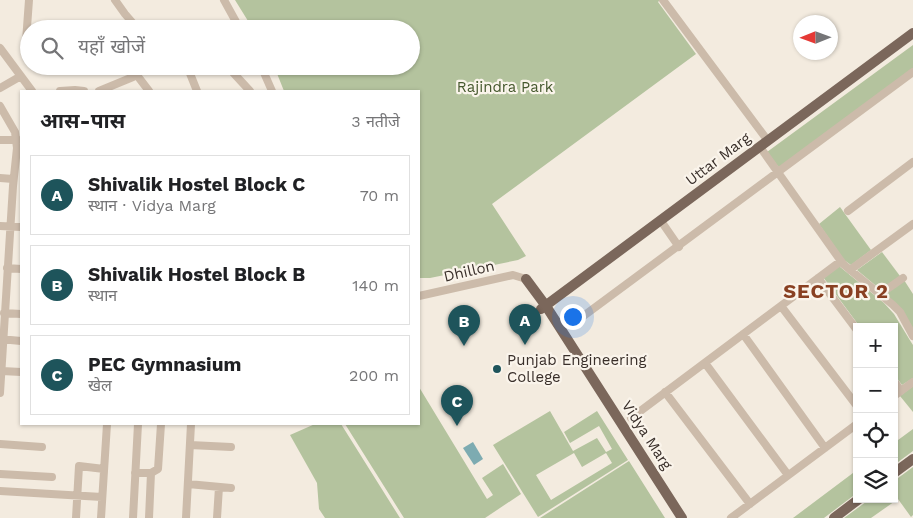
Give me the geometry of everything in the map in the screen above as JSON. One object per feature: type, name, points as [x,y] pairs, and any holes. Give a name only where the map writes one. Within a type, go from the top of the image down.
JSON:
[{"type":"main road","name":"Uttar Marg","points":[[544,308],[913,33]]},
{"type":"main road","name":"Vidya Marg","points":[[526,279],[675,518]]},
{"type":"main road","name":"Vidya Marg","points":[[544,308],[682,518]]},
{"type":"main road","points":[[898,470],[913,459]]},
{"type":"main road","points":[[834,518],[854,503]]},
{"type":"street","points":[[28,20],[29,0]]},
{"type":"street","points":[[115,0],[130,20]]},
{"type":"street","points":[[224,0],[235,20]]},
{"type":"street","points":[[663,0],[764,144],[778,173],[841,261],[893,304],[900,312],[913,336]]},
{"type":"street","points":[[0,48],[20,75]]},
{"type":"street","points":[[574,323],[913,72]]},
{"type":"street","points":[[105,90],[118,88],[132,75]]},
{"type":"street","points":[[141,75],[148,90]]},
{"type":"street","points":[[191,75],[197,90]]},
{"type":"street","points":[[235,75],[249,90]]},
{"type":"street","points":[[265,75],[272,90]]},
{"type":"street","points":[[0,88],[21,76],[31,90]]},
{"type":"street","points":[[0,106],[19,140],[3,301],[0,393]]},
{"type":"street","points":[[0,140],[19,140]]},
{"type":"street","points":[[848,211],[913,162]]},
{"type":"street","points":[[0,178],[16,184]]},
{"type":"street","points":[[661,221],[679,247]]},
{"type":"street","points":[[850,270],[913,225]]},
{"type":"street","points":[[0,226],[20,227]]},
{"type":"street","points":[[631,418],[841,261]]},
{"type":"street","points":[[7,268],[20,269]]},
{"type":"street","name":"Dhillon","points":[[420,296],[513,275],[526,279]]},
{"type":"street","points":[[818,278],[853,325]]},
{"type":"street","points":[[880,294],[902,278]]},
{"type":"street","points":[[781,306],[853,401]]},
{"type":"street","points":[[4,314],[20,314]]},
{"type":"street","points":[[743,334],[825,448]]},
{"type":"street","points":[[2,340],[20,341]]},
{"type":"street","points":[[705,363],[788,475]]},
{"type":"street","points":[[2,371],[20,372]]},
{"type":"street","points":[[898,394],[913,382]]},
{"type":"street","points":[[898,386],[902,391]]},
{"type":"street","points":[[665,392],[750,504]]},
{"type":"street","points":[[101,518],[107,425]]},
{"type":"street","points":[[133,518],[138,425]]},
{"type":"street","points":[[135,472],[151,473],[156,471],[159,466],[162,425]]},
{"type":"street","points":[[186,518],[191,425]]},
{"type":"street","points":[[731,518],[853,427]]},
{"type":"street","points":[[0,444],[42,447]]},
{"type":"street","points":[[190,445],[231,447]]},
{"type":"street","points":[[76,518],[79,466],[104,469]]},
{"type":"street","points":[[149,518],[151,473]]},
{"type":"street","points":[[0,474],[52,477]]},
{"type":"street","points":[[188,484],[231,488]]},
{"type":"street","points":[[217,518],[218,487]]},
{"type":"street","points":[[0,491],[102,496]]},
{"type":"green space","name":"Rajindra Park","points":[[235,0],[660,0],[658,2],[696,54],[492,204],[526,256],[518,260],[430,278],[420,278],[420,90],[284,90],[278,75],[420,75],[420,20],[247,20]]},
{"type":"green space","points":[[913,45],[913,70],[780,169],[767,152]]},
{"type":"green space","points":[[840,207],[871,250],[851,265],[844,260],[819,224]]},
{"type":"green space","points":[[882,252],[900,276],[881,290],[857,270]]},
{"type":"green space","points":[[839,266],[884,303],[894,314],[913,345],[913,378],[902,385],[898,380],[898,323],[857,323],[823,277]]},
{"type":"green space","points":[[904,280],[913,294],[913,330],[884,294]]},
{"type":"green space","points":[[913,386],[913,412],[900,396]]},
{"type":"green space","points":[[420,389],[487,499],[493,495],[482,478],[503,464],[521,494],[485,518],[404,518],[346,425],[420,425]]},
{"type":"green space","points":[[550,411],[573,451],[597,438],[606,452],[612,449],[599,426],[570,443],[564,432],[597,411],[628,460],[538,517],[493,445]],"holes":[[[574,453],[582,467],[606,453],[612,463],[551,500],[536,475]]]},
{"type":"green space","points":[[313,425],[342,425],[400,518],[325,518],[319,509],[317,483],[290,435]]},
{"type":"green space","points":[[913,429],[913,451],[898,462],[898,458],[898,440]]},
{"type":"green space","points":[[629,461],[665,518],[540,518]]},
{"type":"green space","points":[[913,467],[913,515],[911,517],[898,499],[898,478]]},
{"type":"green space","points":[[853,473],[853,496],[824,518],[793,518]]},
{"type":"green space","points":[[865,503],[892,503],[871,518],[844,518]]},
{"type":"water","points":[[473,442],[483,459],[474,465],[463,448]]},
{"type":"place","name":"Shivalik Hostel Block C","points":[[525,345]]},
{"type":"place","name":"Shivalik Hostel Block B","points":[[464,346]]},
{"type":"place","name":"Punjab Engineering College","points":[[497,369]]},
{"type":"place","name":"PEC Gymnasium","points":[[457,426]]},
{"type":"district","name":"SECTOR 2","points":[[836,291]]}]
